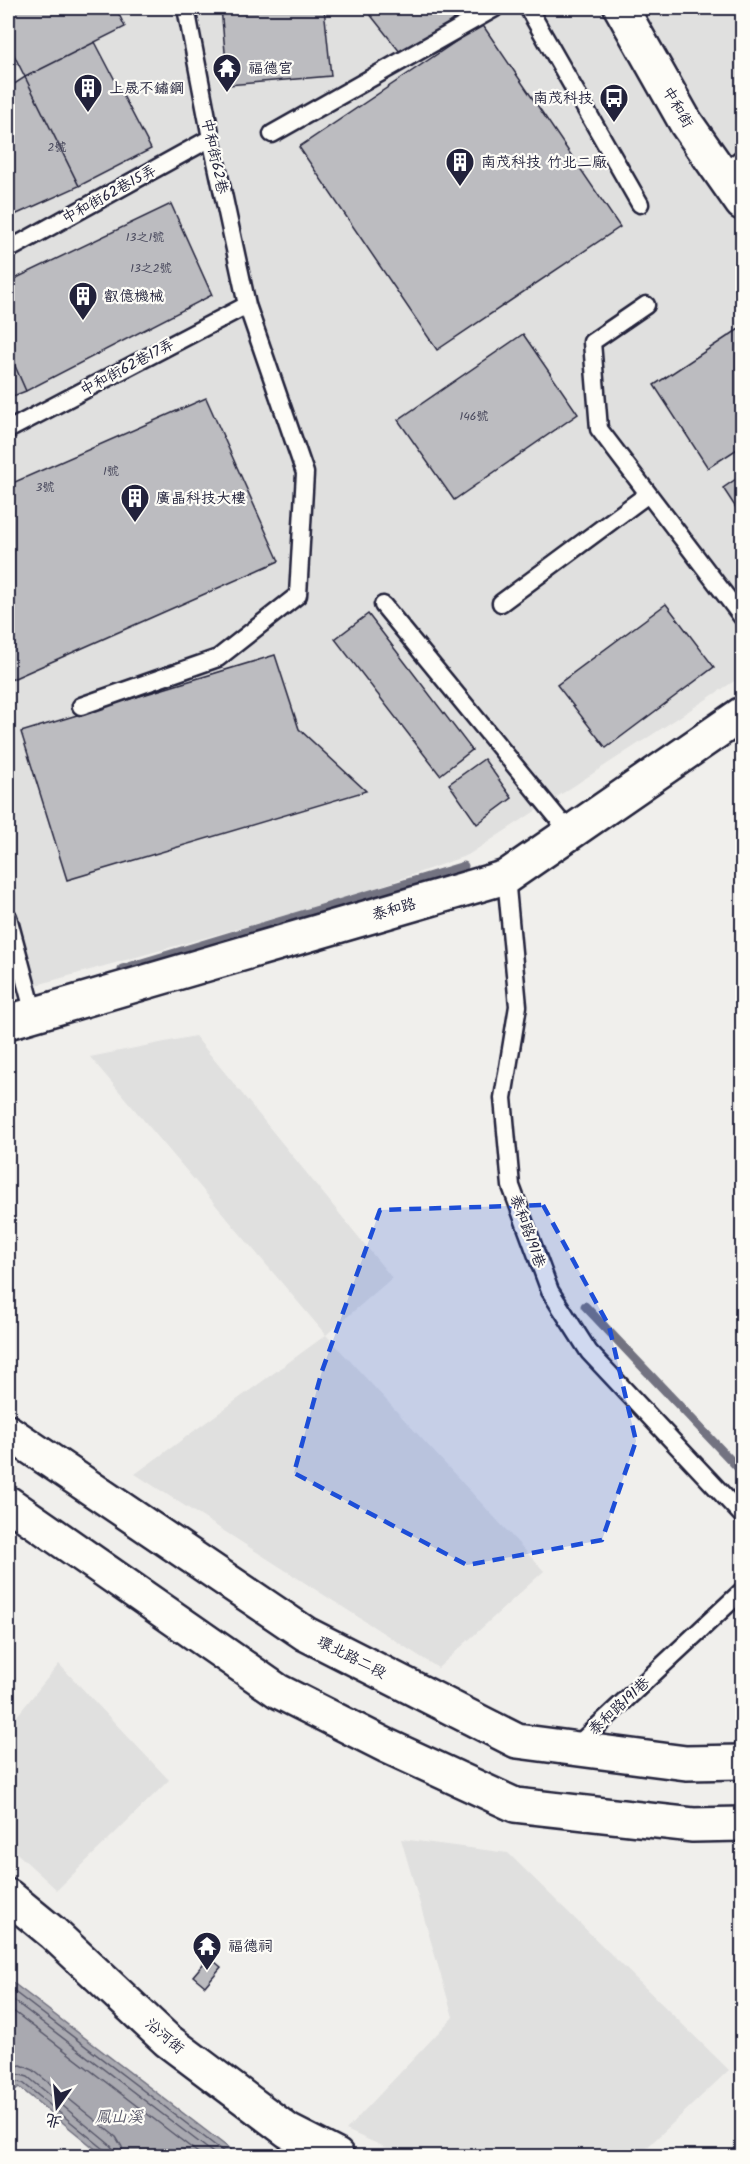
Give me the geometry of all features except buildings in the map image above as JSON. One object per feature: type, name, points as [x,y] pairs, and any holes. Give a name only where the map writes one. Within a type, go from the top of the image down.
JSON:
[{"type":"street","name":"中和街","points":[[621,8],[686,123],[733,165],[742,202]]},
{"type":"street","name":"泰和路","points":[[21,1018],[506,877],[742,714]]},
{"type":"street","name":"環北路二段","points":[[8,1432],[306,1634],[516,1741],[686,1763],[742,1762]]},
{"type":"street","points":[[8,1503],[278,1691],[387,1746],[515,1805],[693,1825],[742,1824]]},
{"type":"street","name":"沿河街","points":[[8,1896],[52,1933],[168,2040],[288,2131],[337,2157]]},
{"type":"lane","name":"中和街62巷","points":[[81,706],[218,658],[298,595],[305,473],[247,305],[186,8]]},
{"type":"lane","points":[[272,134],[495,8]]},
{"type":"lane","points":[[528,8],[640,204]]},
{"type":"lane","name":"中和街62巷15弄","points":[[8,250],[211,138]]},
{"type":"lane","points":[[646,304],[592,342],[599,429],[742,617]]},
{"type":"lane","name":"中和街62巷17弄","points":[[8,430],[247,305]]},
{"type":"lane","points":[[501,603],[648,494]]},
{"type":"lane","points":[[383,605],[570,833]]},
{"type":"lane","name":"泰和路191巷","points":[[506,877],[518,1006],[503,1098],[511,1186],[546,1281],[589,1352],[742,1515]]},
{"type":"lane","points":[[8,917],[21,1018]]},
{"type":"lane","name":"泰和路191巷","points":[[574,1748],[742,1591]]},
{"type":"highlighted area","points":[[543,1205],[609,1326],[636,1441],[602,1540],[467,1565],[294,1473],[322,1371],[380,1210]]},
{"type":"shaded area","points":[[8,8],[742,8],[742,676],[468,855],[350,897],[8,993]]},
{"type":"shaded area","points":[[195,1036],[392,1278],[326,1335],[90,1057]]},
{"type":"shaded area","points":[[326,1335],[544,1571],[438,1668],[135,1474]]},
{"type":"shaded area","points":[[59,1664],[169,1780],[57,1890],[8,1845],[8,1727]]},
{"type":"shaded area","points":[[401,1839],[508,1853],[729,2070],[638,2156],[405,2156],[346,2130],[453,2017]]},
{"type":"water","name":"鳳山溪","points":[[8,1979],[239,2156],[104,2156],[19,2087],[8,2096]]},
{"type":"waterway","points":[[122,969],[464,866]]},
{"type":"waterway","points":[[585,1306],[742,1472]]},
{"type":"place","name":"福德宫","points":[[227,94]]},
{"type":"place","name":"上晟不鏽鋼","points":[[88,114]]},
{"type":"place","name":"南茂科技","points":[[614,124]]},
{"type":"place","name":"南茂科技 竹北二廠","points":[[460,188]]},
{"type":"place","name":"叡億機械","points":[[83,322]]},
{"type":"place","name":"廣晶科技大樓","points":[[135,524]]},
{"type":"place","name":"福德祠","points":[[207,1972]]}]
